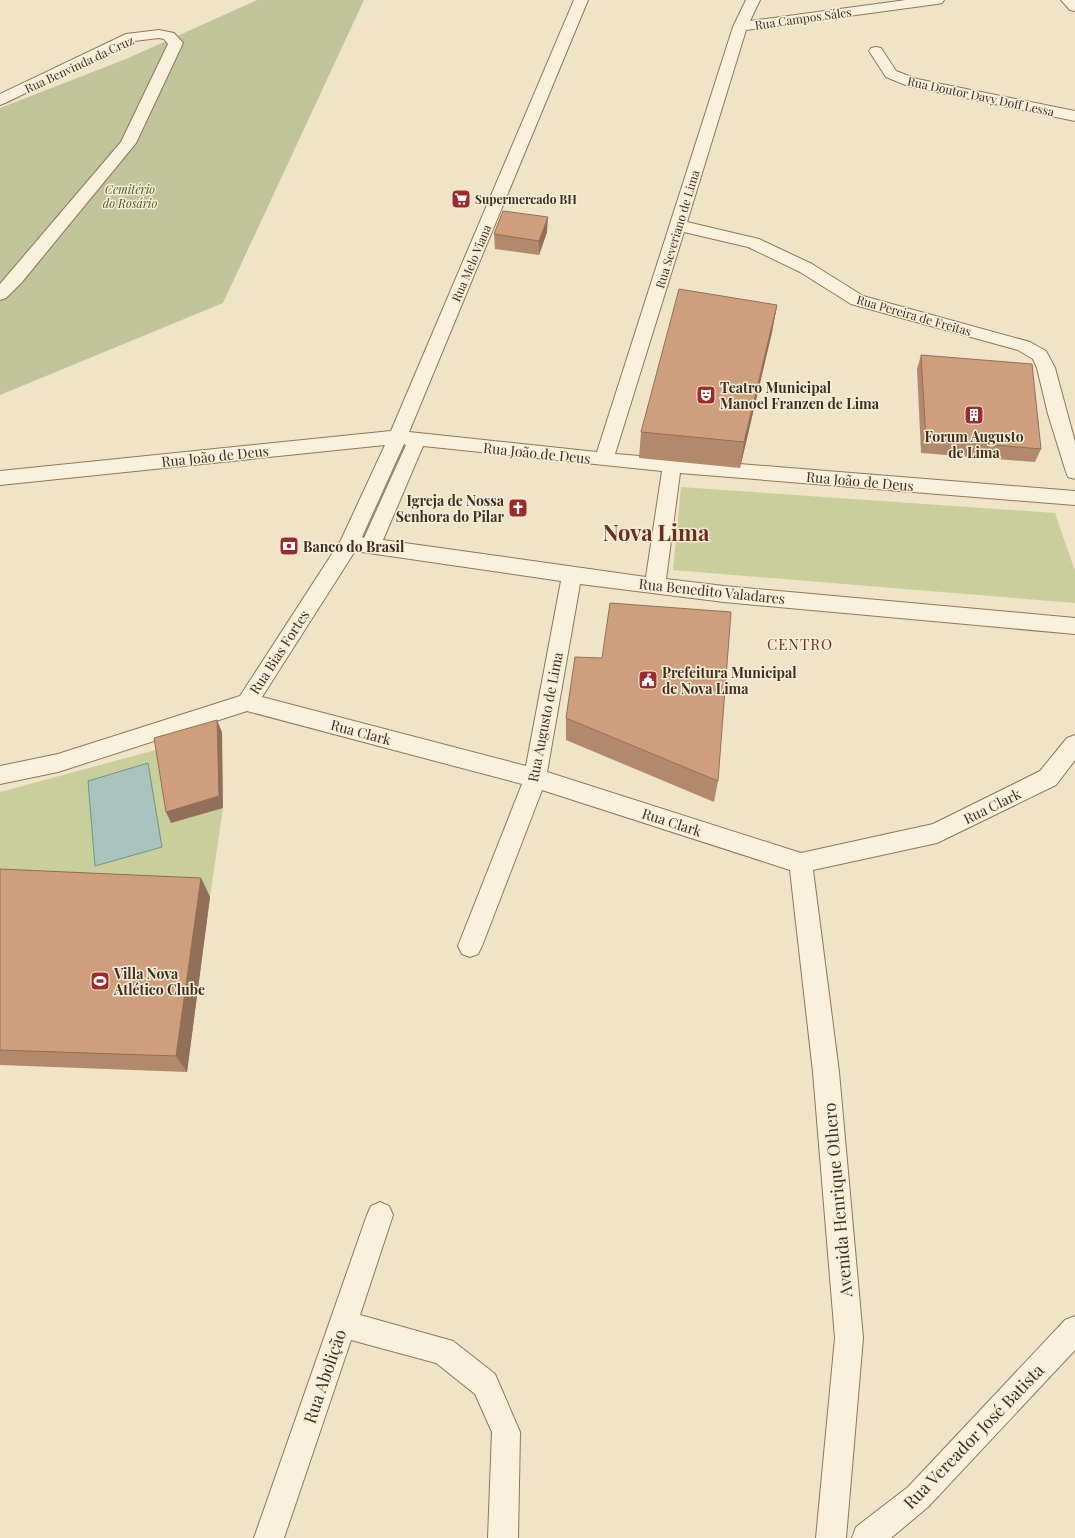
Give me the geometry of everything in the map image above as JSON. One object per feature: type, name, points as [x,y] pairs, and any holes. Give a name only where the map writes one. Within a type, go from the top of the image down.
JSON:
[{"type":"street","name":"Rua Melo Viana","points":[[407,439],[582,0]]},
{"type":"street","name":"Rua Severiano de Lima","points":[[604,460],[740,27],[753,0]]},
{"type":"street","name":"Rua Campos Sáles","points":[[740,27],[937,0]]},
{"type":"street","points":[[1068,0],[1075,6]]},
{"type":"street","name":"Rua Benvinda da Cruz","points":[[0,100],[131,37],[159,34],[169,36],[176,43],[128,143],[16,278],[0,294]]},
{"type":"street","name":"Rua Doutor Davy Doff Lessa","points":[[876,51],[891,74],[913,83],[1075,116]]},
{"type":"street","name":"Rua Pereira de Freitas","points":[[678,225],[753,243],[806,268],[857,300],[1024,346],[1040,355],[1046,368],[1057,414],[1075,472]]},
{"type":"street","points":[[1057,414],[1075,436]]},
{"type":"street","name":"Rua João de Deus","points":[[0,478],[407,439],[604,460],[1075,498]]},
{"type":"street","name":"Rua Bias Fortes","points":[[0,775],[58,763],[247,702],[350,542],[407,439]]},
{"type":"street","points":[[370,546],[407,439]]},
{"type":"street","points":[[655,585],[672,465]]},
{"type":"street","name":"Rua Benedito Valadares","points":[[350,542],[572,575],[724,594],[1075,626]]},
{"type":"street","name":"Rua Augusto de Lima","points":[[470,946],[535,778],[572,575]]},
{"type":"street","name":"Rua Clark","points":[[247,702],[535,778],[801,863],[937,833],[1048,778],[1075,744]]},
{"type":"street","name":"Avenida Henrique Othero","points":[[801,863],[826,1072],[849,1338],[831,1538]]},
{"type":"street","name":"Rua Abolição","points":[[269,1538],[380,1215]]},
{"type":"street","points":[[342,1324],[443,1352],[485,1384],[506,1432],[503,1538]]},
{"type":"street","name":"Rua Vereador José Batista","points":[[867,1538],[918,1497],[1075,1330]]},
{"type":"green space","name":"Cemitério do Rosário","points":[[257,0],[364,0],[223,303],[0,395],[0,108],[126,59]]},
{"type":"green space","points":[[681,487],[1055,513],[1075,571],[1075,603],[673,570]]},
{"type":"green space","name":"Villa Nova Atlético Clube","points":[[222,732],[223,808],[210,897],[0,1065],[0,792]]},
{"type":"water","points":[[148,763],[162,847],[95,866],[88,781]]},
{"type":"building","points":[[503,211],[548,217],[539,241],[494,234]]},
{"type":"building","name":"Teatro Municipal Manoel Franzen de Lima","points":[[679,289],[777,305],[744,442],[641,432]]},
{"type":"building","name":"Forum Augusto de Lima","points":[[921,355],[1032,364],[1041,449],[926,439]]},
{"type":"building","points":[[610,603],[731,612],[718,781],[566,718],[575,657],[602,658]]},
{"type":"building","points":[[217,720],[219,796],[166,812],[154,738]]},
{"type":"building","points":[[0,869],[201,878],[176,1056],[0,1050]]},
{"type":"place","name":"Supermercado BH","points":[[461,199]]},
{"type":"place","name":"Teatro Municipal Manoel Franzen de Lima","points":[[706,395]]},
{"type":"place","name":"Forum Augusto de Lima","points":[[974,415]]},
{"type":"place","name":"Igreja de Nossa Senhora do Pilar","points":[[518,508]]},
{"type":"place","name":"Banco do Brasil","points":[[289,546]]},
{"type":"place","name":"Prefeitura Municipal de Nova Lima","points":[[648,680]]},
{"type":"place","name":"Villa Nova Atlético Clube","points":[[100,981]]},
{"type":"district","name":"Nova Lima","points":[[656,532]]},
{"type":"district","name":"CENTRO","points":[[800,644]]}]
